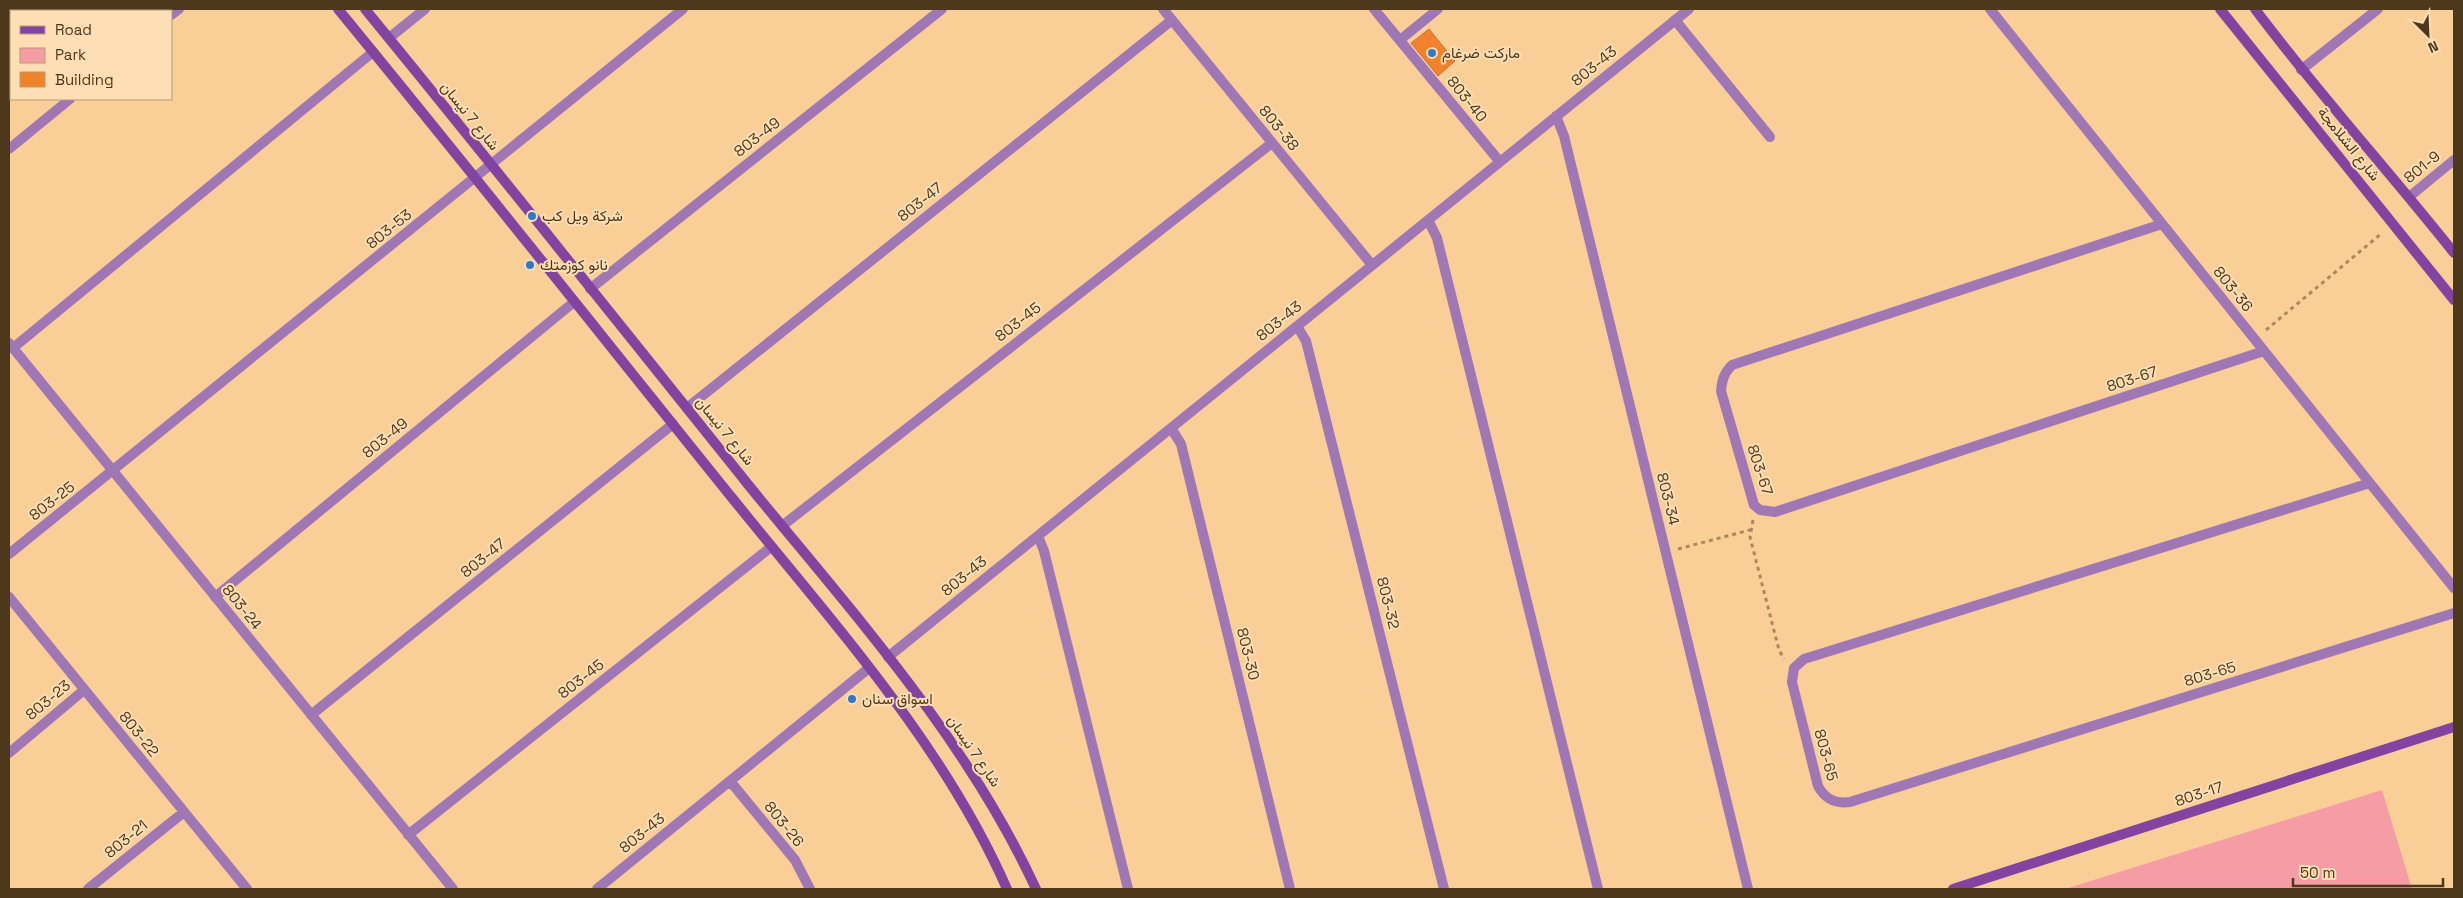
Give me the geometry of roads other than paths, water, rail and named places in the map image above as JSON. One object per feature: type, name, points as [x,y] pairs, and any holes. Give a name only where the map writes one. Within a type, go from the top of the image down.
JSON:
[{"type":"street","points":[[338,9],[869,668],[954,788],[976,824],[1007,889]]},
{"type":"street","name":"شارع 7 نيسان","points":[[365,9],[888,657],[973,774],[1012,841],[1036,889]]},
{"type":"street","points":[[388,38],[425,9]]},
{"type":"street","name":"803-53","points":[[113,472],[683,9]]},
{"type":"street","name":"803-49","points":[[590,289],[942,9]]},
{"type":"street","name":"803-38","points":[[1163,9],[1372,265]]},
{"type":"street","name":"803-40","points":[[1374,9],[1500,162]]},
{"type":"street","points":[[1400,40],[1438,9]]},
{"type":"street","name":"803-43","points":[[888,657],[1689,9]]},
{"type":"street","name":"803-36","points":[[1990,9],[2454,588]]},
{"type":"street","name":"شارع الشلامجة","points":[[2220,9],[2454,300]]},
{"type":"street","name":"شارع الشلامجة","points":[[2255,9],[2301,70],[2409,196],[2454,253]]},
{"type":"street","points":[[2301,70],[2378,9]]},
{"type":"street","name":"803-47","points":[[687,408],[1172,20]]},
{"type":"street","points":[[1675,20],[1770,137]]},
{"type":"street","points":[[11,346],[373,52]]},
{"type":"street","points":[[9,149],[69,100]]},
{"type":"street","name":"803-34","points":[[1556,116],[1564,136],[1748,889]]},
{"type":"street","name":"803-45","points":[[782,526],[1272,142]]},
{"type":"street","name":"801-9","points":[[2409,196],[2454,160]]},
{"type":"street","points":[[1428,220],[1437,238],[1598,889]]},
{"type":"street","name":"803-67","points":[[2162,224],[1732,365],[1722,381],[1721,391],[1750,497],[1760,510],[1775,512],[2264,351]]},
{"type":"street","name":"803-49","points":[[215,597],[574,302]]},
{"type":"street","name":"803-32","points":[[1297,326],[1306,341],[1444,889]]},
{"type":"street","name":"803-24","points":[[11,346],[453,889]]},
{"type":"street","name":"803-47","points":[[311,715],[673,424]]},
{"type":"street","name":"803-30","points":[[1171,428],[1181,444],[1290,889]]},
{"type":"street","name":"803-25","points":[[9,554],[113,472]]},
{"type":"street","name":"803-65","points":[[2370,483],[1804,659],[1794,668],[1792,682],[1818,786],[1828,799],[1842,803],[2454,613]]},
{"type":"street","points":[[1038,536],[1044,551],[1128,889]]},
{"type":"street","name":"803-45","points":[[408,834],[771,547]]},
{"type":"street","name":"803-22","points":[[9,597],[247,889]]},
{"type":"street","name":"803-43","points":[[597,889],[869,668]]},
{"type":"street","name":"803-23","points":[[9,753],[84,690]]},
{"type":"street","name":"803-17","points":[[1954,889],[2454,727]]},
{"type":"street","name":"803-26","points":[[730,781],[795,860],[810,889]]},
{"type":"street","name":"803-21","points":[[88,889],[184,812]]},
{"type":"place","name":"ماركت ضرغام","points":[[1432,53]]},
{"type":"place","name":"شركة ويل كب","points":[[532,216]]},
{"type":"place","name":"نانو كوزمتك","points":[[530,265]]},
{"type":"place","name":"اسواق سنان","points":[[852,699]]}]
